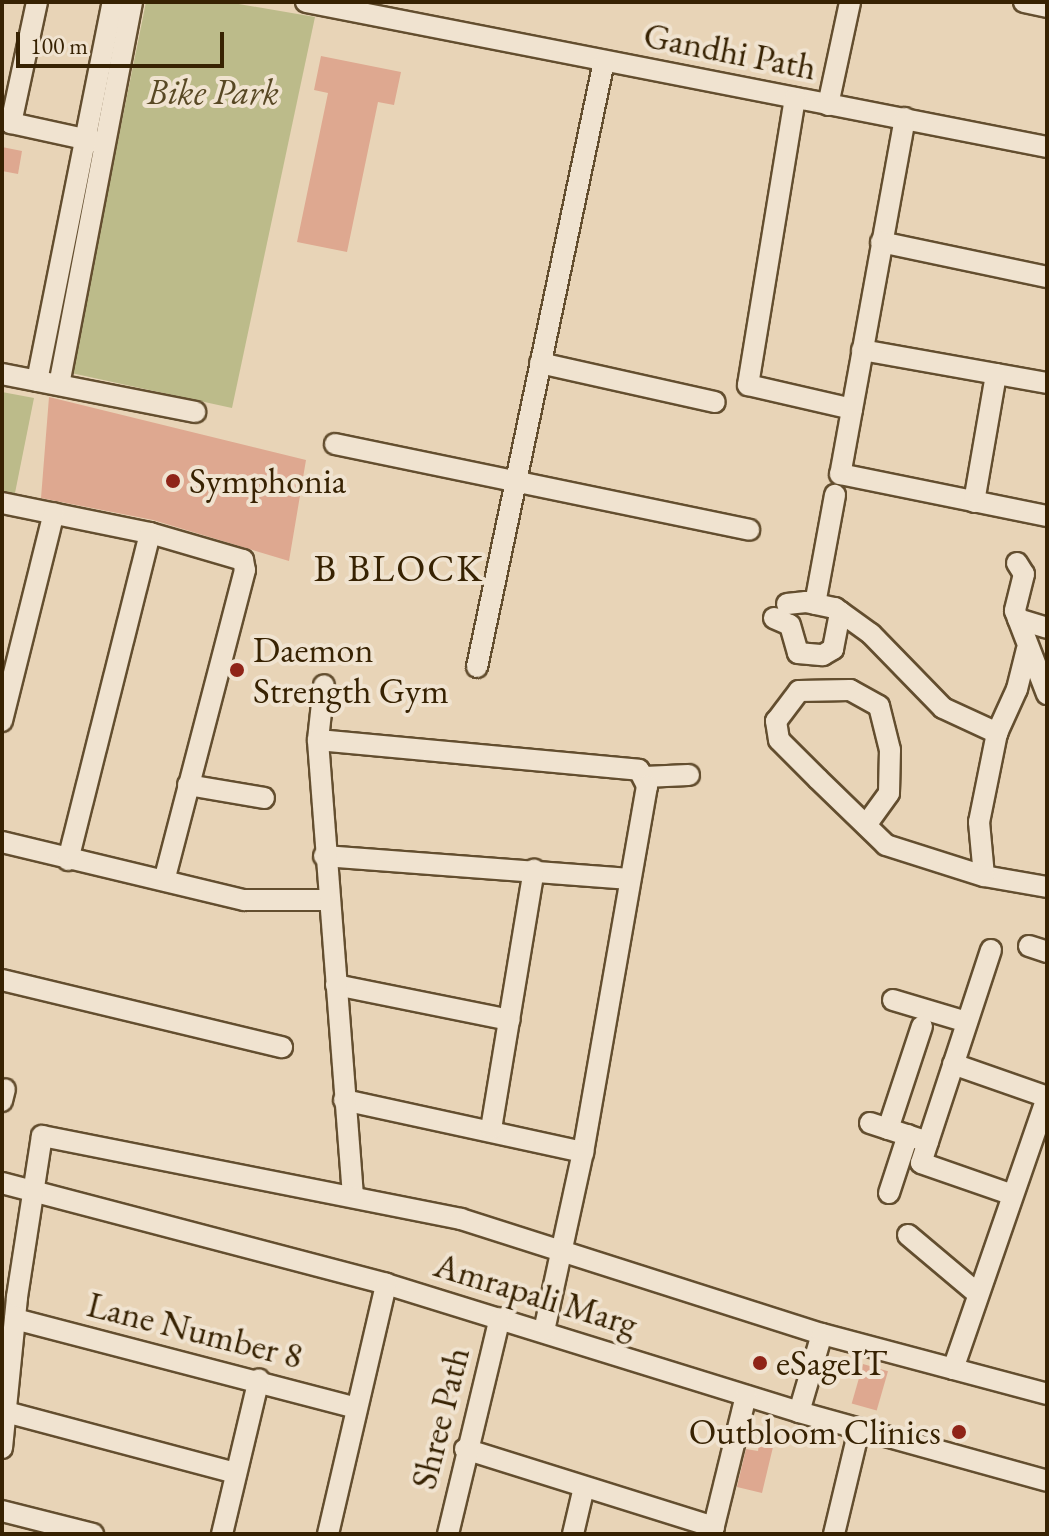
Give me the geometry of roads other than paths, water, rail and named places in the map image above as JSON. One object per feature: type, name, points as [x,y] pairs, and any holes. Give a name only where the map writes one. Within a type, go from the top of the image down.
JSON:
[{"type":"street","points":[[37,2],[11,123],[95,141]]},
{"type":"street","points":[[59,385],[113,2]]},
{"type":"street","points":[[37,381],[132,2]]},
{"type":"street","name":"Gandhi Path","points":[[306,2],[1047,147]]},
{"type":"street","points":[[828,105],[850,2]]},
{"type":"street","points":[[1024,2],[1047,7]]},
{"type":"street","points":[[477,667],[604,61]]},
{"type":"street","points":[[795,98],[748,385],[852,409]]},
{"type":"street","points":[[905,118],[840,474],[1047,516]]},
{"type":"street","points":[[881,242],[1047,277]]},
{"type":"street","points":[[862,350],[1047,383]]},
{"type":"street","points":[[540,363],[715,402]]},
{"type":"street","points":[[2,374],[195,412]]},
{"type":"street","points":[[974,502],[996,374]]},
{"type":"street","points":[[335,444],[749,530]]},
{"type":"street","points":[[815,604],[835,495]]},
{"type":"street","points":[[2,503],[150,533],[232,554],[243,560],[245,570],[164,880]]},
{"type":"street","points":[[2,721],[54,513]]},
{"type":"street","points":[[68,860],[150,533]]},
{"type":"street","points":[[1017,563],[1024,574],[1018,619],[1027,649],[1047,694]]},
{"type":"street","points":[[840,612],[833,649],[823,655],[798,653],[790,625],[781,611],[815,604],[840,612],[871,634],[943,708],[997,733]]},
{"type":"street","points":[[1018,619],[1047,628]]},
{"type":"street","points":[[984,876],[979,822],[997,733],[1017,689],[1027,649]]},
{"type":"street","points":[[324,685],[318,740],[324,856],[353,1196]]},
{"type":"street","points":[[866,825],[889,793],[890,750],[879,706],[850,690],[827,686],[799,691],[776,721],[779,740],[866,825],[903,854],[984,876],[1047,887]]},
{"type":"street","points":[[318,740],[639,770],[644,777],[630,879],[583,1152],[544,1331]]},
{"type":"street","points":[[644,777],[689,775]]},
{"type":"street","points":[[188,785],[264,798]]},
{"type":"street","points":[[2,842],[244,900],[327,900]]},
{"type":"street","points":[[324,856],[630,879]]},
{"type":"street","points":[[491,1129],[534,870]]},
{"type":"street","points":[[889,1193],[953,1064],[991,950]]},
{"type":"street","points":[[2,980],[282,1047]]},
{"type":"street","points":[[336,985],[509,1020]]},
{"type":"street","points":[[893,1000],[967,1022]]},
{"type":"street","points":[[918,1139],[879,1126],[922,1026]]},
{"type":"street","points":[[953,1064],[1047,1098],[953,1369]]},
{"type":"street","points":[[344,1100],[491,1129],[583,1152]]},
{"type":"street","points":[[2,1444],[15,1319],[10,1295],[42,1136],[461,1219],[822,1334],[1047,1394]]},
{"type":"street","points":[[918,1139],[921,1163],[1013,1195]]},
{"type":"street","name":"Amrapali Marg","points":[[2,1183],[31,1188],[386,1284],[859,1430],[1047,1481]]},
{"type":"street","points":[[908,1235],[978,1294]]},
{"type":"street","points":[[328,1534],[386,1284]]},
{"type":"street","name":"Shree Path","points":[[448,1534],[465,1449],[500,1318]]},
{"type":"street","name":"Lane Number 8","points":[[15,1319],[259,1379],[357,1408]]},
{"type":"street","points":[[799,1412],[822,1334]]},
{"type":"street","points":[[222,1534],[259,1379]]},
{"type":"street","points":[[465,1449],[713,1530],[746,1396]]},
{"type":"street","points":[[6,1412],[236,1473]]},
{"type":"street","points":[[834,1534],[859,1430]]},
{"type":"street","points":[[573,1534],[584,1487]]},
{"type":"street","points":[[2,1511],[81,1532]]},
{"type":"place","name":"Symphonia","points":[[173,481]]},
{"type":"place","name":"Daemon Strength Gym","points":[[237,670]]},
{"type":"place","name":"eSageIT","points":[[760,1363]]},
{"type":"place","name":"Outbloom Clinics","points":[[959,1432]]},
{"type":"district","name":"B BLOCK","points":[[399,568]]},
{"type":"park label","name":"Bike Park","points":[[213,92]]}]
